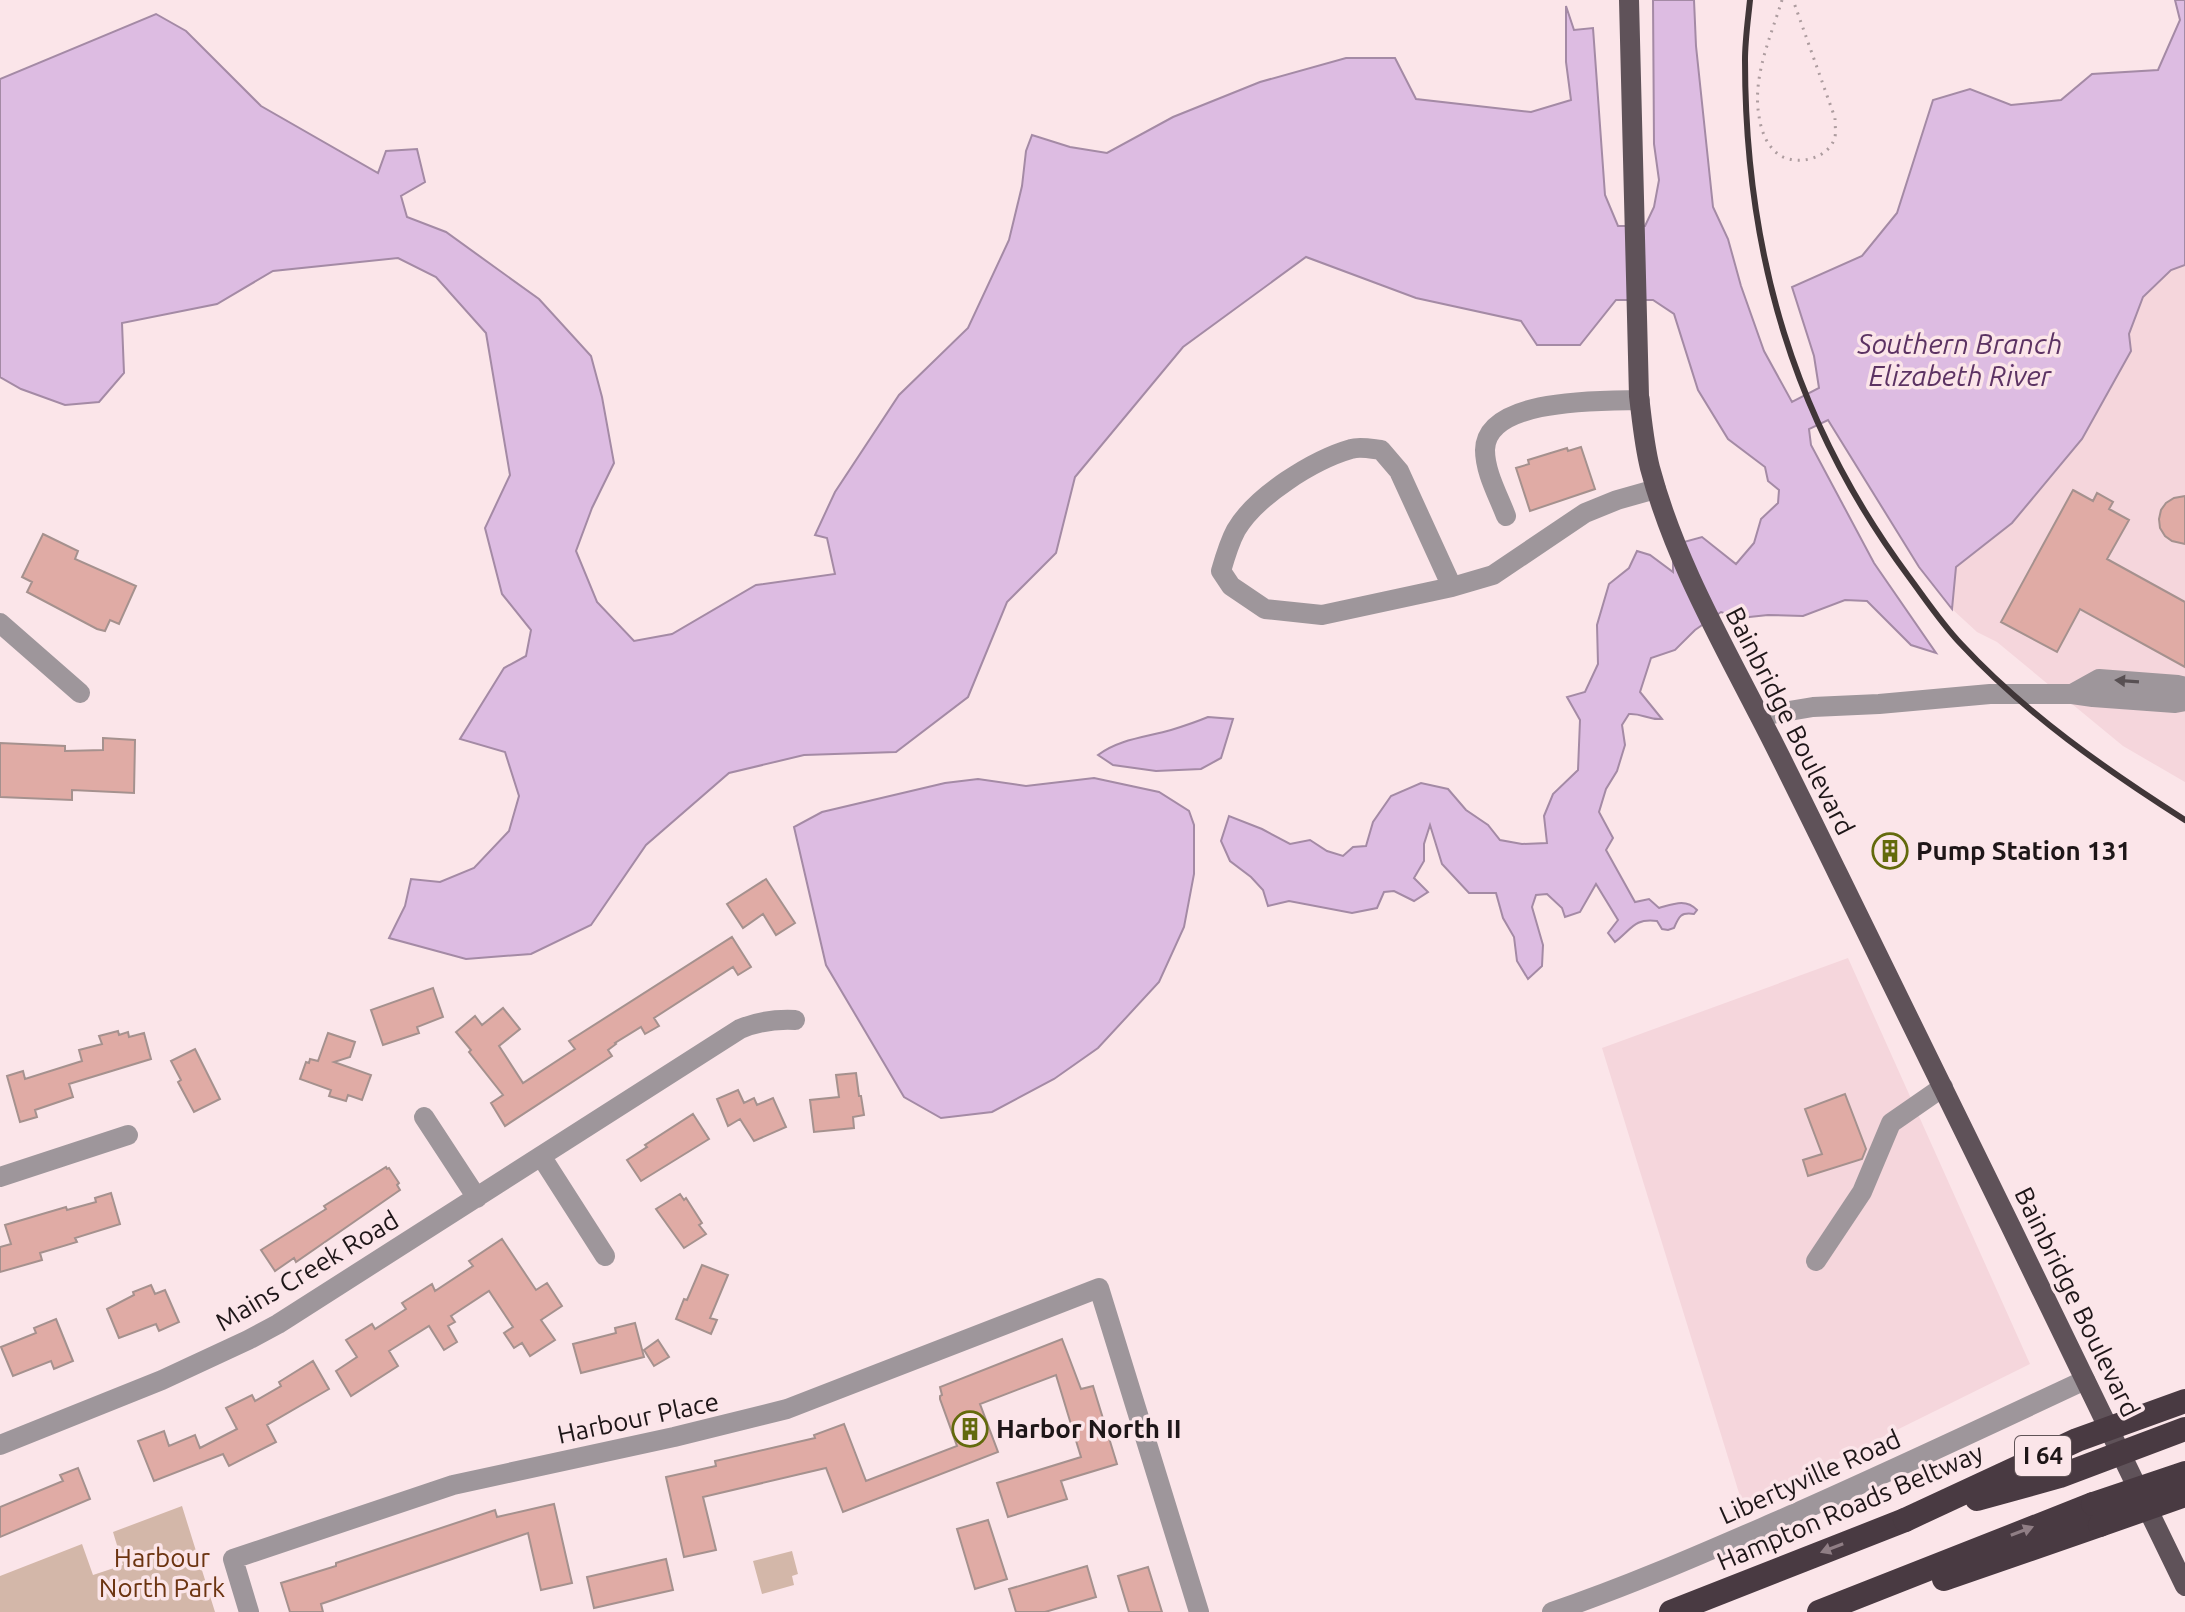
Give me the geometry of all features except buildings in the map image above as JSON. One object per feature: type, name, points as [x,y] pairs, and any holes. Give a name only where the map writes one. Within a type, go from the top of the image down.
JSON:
[{"type":"highway","name":"Hampton Roads Beltway","points":[[1671,1612],[1905,1520],[2077,1440],[2185,1401]]},
{"type":"highway","points":[[1905,1520],[2060,1476],[2185,1429]]},
{"type":"highway","points":[[1860,1612],[1990,1562],[2185,1473]]},
{"type":"highway","points":[[1819,1612],[2096,1514],[2185,1495]]},
{"type":"main road","name":"Bainbridge Boulevard","points":[[1629,0],[1640,400],[1644,439],[1666,518],[1720,640],[1943,1087],[2185,1586]]},
{"type":"street","points":[[1506,516],[1486,465],[1485,446],[1494,428],[1511,417],[1562,403],[1640,400]]},
{"type":"street","points":[[1452,587],[1399,471],[1381,450],[1353,448],[1307,468],[1262,501],[1237,528],[1221,571],[1231,586],[1265,609],[1322,615],[1452,587],[1493,575],[1585,513],[1656,489]]},
{"type":"street","points":[[0,623],[80,693]]},
{"type":"street","points":[[2072,694],[2099,679],[2185,687]]},
{"type":"street","points":[[1760,716],[1813,707],[1990,694],[2072,694],[2175,703],[2185,701]]},
{"type":"street","name":"Mains Creek Road","points":[[0,1445],[162,1380],[248,1340],[311,1304],[740,1029],[773,1019],[795,1020]]},
{"type":"street","points":[[1816,1261],[1862,1192],[1891,1123],[1943,1087]]},
{"type":"street","points":[[424,1117],[477,1198]]},
{"type":"street","points":[[0,1177],[128,1135]]},
{"type":"street","points":[[541,1156],[605,1256]]},
{"type":"street","name":"Harbour Place","points":[[249,1612],[233,1559],[453,1485],[787,1409],[1099,1288],[1199,1612]]},
{"type":"street","name":"Libertyville Road","points":[[1552,1612],[1603,1595],[1726,1544],[2085,1380]]},
{"type":"path","points":[[1782,0],[1759,76],[1758,114],[1766,142],[1782,157],[1803,161],[1822,155],[1835,138],[1835,118],[1793,0]]},
{"type":"shaded area","points":[[2185,265],[2185,782],[2123,746],[1952,609],[1956,567],[2012,523],[2131,352],[2129,334],[2143,297],[2171,270]]},
{"type":"shaded area","points":[[1848,958],[2030,1364],[1743,1506],[1602,1048]]},
{"type":"green space","name":"Harbour North Park","points":[[182,1506],[215,1612],[0,1612],[0,1576],[82,1544],[93,1575],[123,1565],[113,1532]]},
{"type":"green space","points":[[792,1551],[798,1574],[792,1576],[794,1585],[762,1594],[753,1561]]},
{"type":"water","name":"Southern Branch Elizabeth River","points":[[1653,0],[1694,0],[1713,207],[1728,239],[1764,351],[1792,402],[1819,388],[1814,356],[1792,287],[1862,256],[1897,213],[1933,100],[1970,89],[2011,105],[2061,100],[2092,74],[2158,70],[2180,20],[2175,0],[2185,0],[2185,265],[2171,270],[2143,297],[2129,334],[2131,351],[2082,439],[2012,523],[1956,567],[1952,609],[1919,567],[1828,420],[1809,429],[1811,445],[1874,563],[1936,653],[1911,645],[1867,601],[1845,600],[1803,616],[1740,618],[1721,612],[1695,630],[1675,650],[1651,658],[1640,692],[1662,719],[1629,714],[1622,725],[1625,745],[1599,812],[1613,838],[1606,850],[1635,902],[1649,899],[1659,908],[1684,903],[1697,910],[1694,914],[1681,916],[1674,928],[1668,930],[1662,929],[1657,921],[1643,921],[1615,942],[1608,933],[1618,920],[1596,884],[1580,912],[1565,917],[1562,908],[1547,894],[1536,895],[1532,907],[1543,945],[1542,966],[1528,979],[1517,961],[1514,937],[1503,918],[1496,893],[1469,893],[1442,864],[1430,825],[1424,844],[1424,861],[1414,878],[1428,892],[1414,901],[1394,891],[1384,892],[1377,908],[1352,913],[1289,901],[1268,906],[1263,890],[1230,861],[1221,841],[1229,816],[1290,844],[1310,840],[1327,851],[1343,856],[1353,847],[1366,846],[1373,822],[1391,796],[1421,783],[1448,789],[1500,840],[1522,844],[1547,843],[1544,816],[1553,794],[1578,770],[1580,720],[1567,697],[1585,692],[1598,664],[1597,625],[1609,584],[1629,568],[1637,551],[1650,555],[1673,572],[1673,545],[1702,537],[1736,564],[1754,543],[1761,519],[1778,503],[1779,490],[1768,481],[1765,467],[1728,439],[1698,390],[1674,314],[1653,300],[1616,300],[1580,345],[1537,345],[1521,321],[1416,298],[1306,257],[1183,347],[1075,477],[1056,553],[1007,602],[968,697],[896,752],[804,755],[729,773],[646,845],[591,925],[531,954],[466,959],[389,938],[405,906],[411,879],[440,882],[474,868],[509,831],[519,796],[505,752],[460,739],[504,668],[526,656],[531,630],[502,594],[485,528],[510,475],[486,333],[436,277],[398,258],[273,271],[217,304],[122,323],[124,373],[99,402],[65,405],[21,389],[0,377],[0,79],[156,14],[186,31],[261,106],[378,173],[386,151],[417,149],[425,182],[401,196],[407,217],[446,232],[539,299],[591,356],[614,463],[576,551],[597,602],[634,641],[672,634],[756,585],[835,574],[827,538],[815,535],[835,492],[899,395],[968,328],[1009,240],[1022,186],[1026,151],[1032,135],[1070,147],[1107,153],[1173,117],[1260,82],[1346,58],[1395,58],[1416,99],[1531,112],[1571,100],[1566,62],[1566,6],[1574,30],[1593,28],[1605,195],[1618,226],[1645,226],[1654,207],[1659,180],[1654,144]]},
{"type":"water","points":[[1208,717],[1233,719],[1221,758],[1201,769],[1156,771],[1113,765],[1098,755],[1124,742]]},
{"type":"water","points":[[1094,778],[1159,792],[1189,811],[1194,825],[1194,874],[1184,927],[1159,982],[1098,1048],[1054,1079],[992,1112],[941,1118],[904,1097],[826,965],[794,827],[822,812],[945,783],[978,779],[1026,786]]},
{"type":"railway","points":[[1750,0],[1745,52],[1747,131],[1754,200],[1784,333],[1807,396],[1835,458],[1869,518],[1909,577],[1947,628],[1986,670],[2067,739],[2185,820]]},
{"type":"place","name":"Pump Station 131","points":[[1890,851]]},
{"type":"place","name":"Harbor North II","points":[[970,1429]]}]
